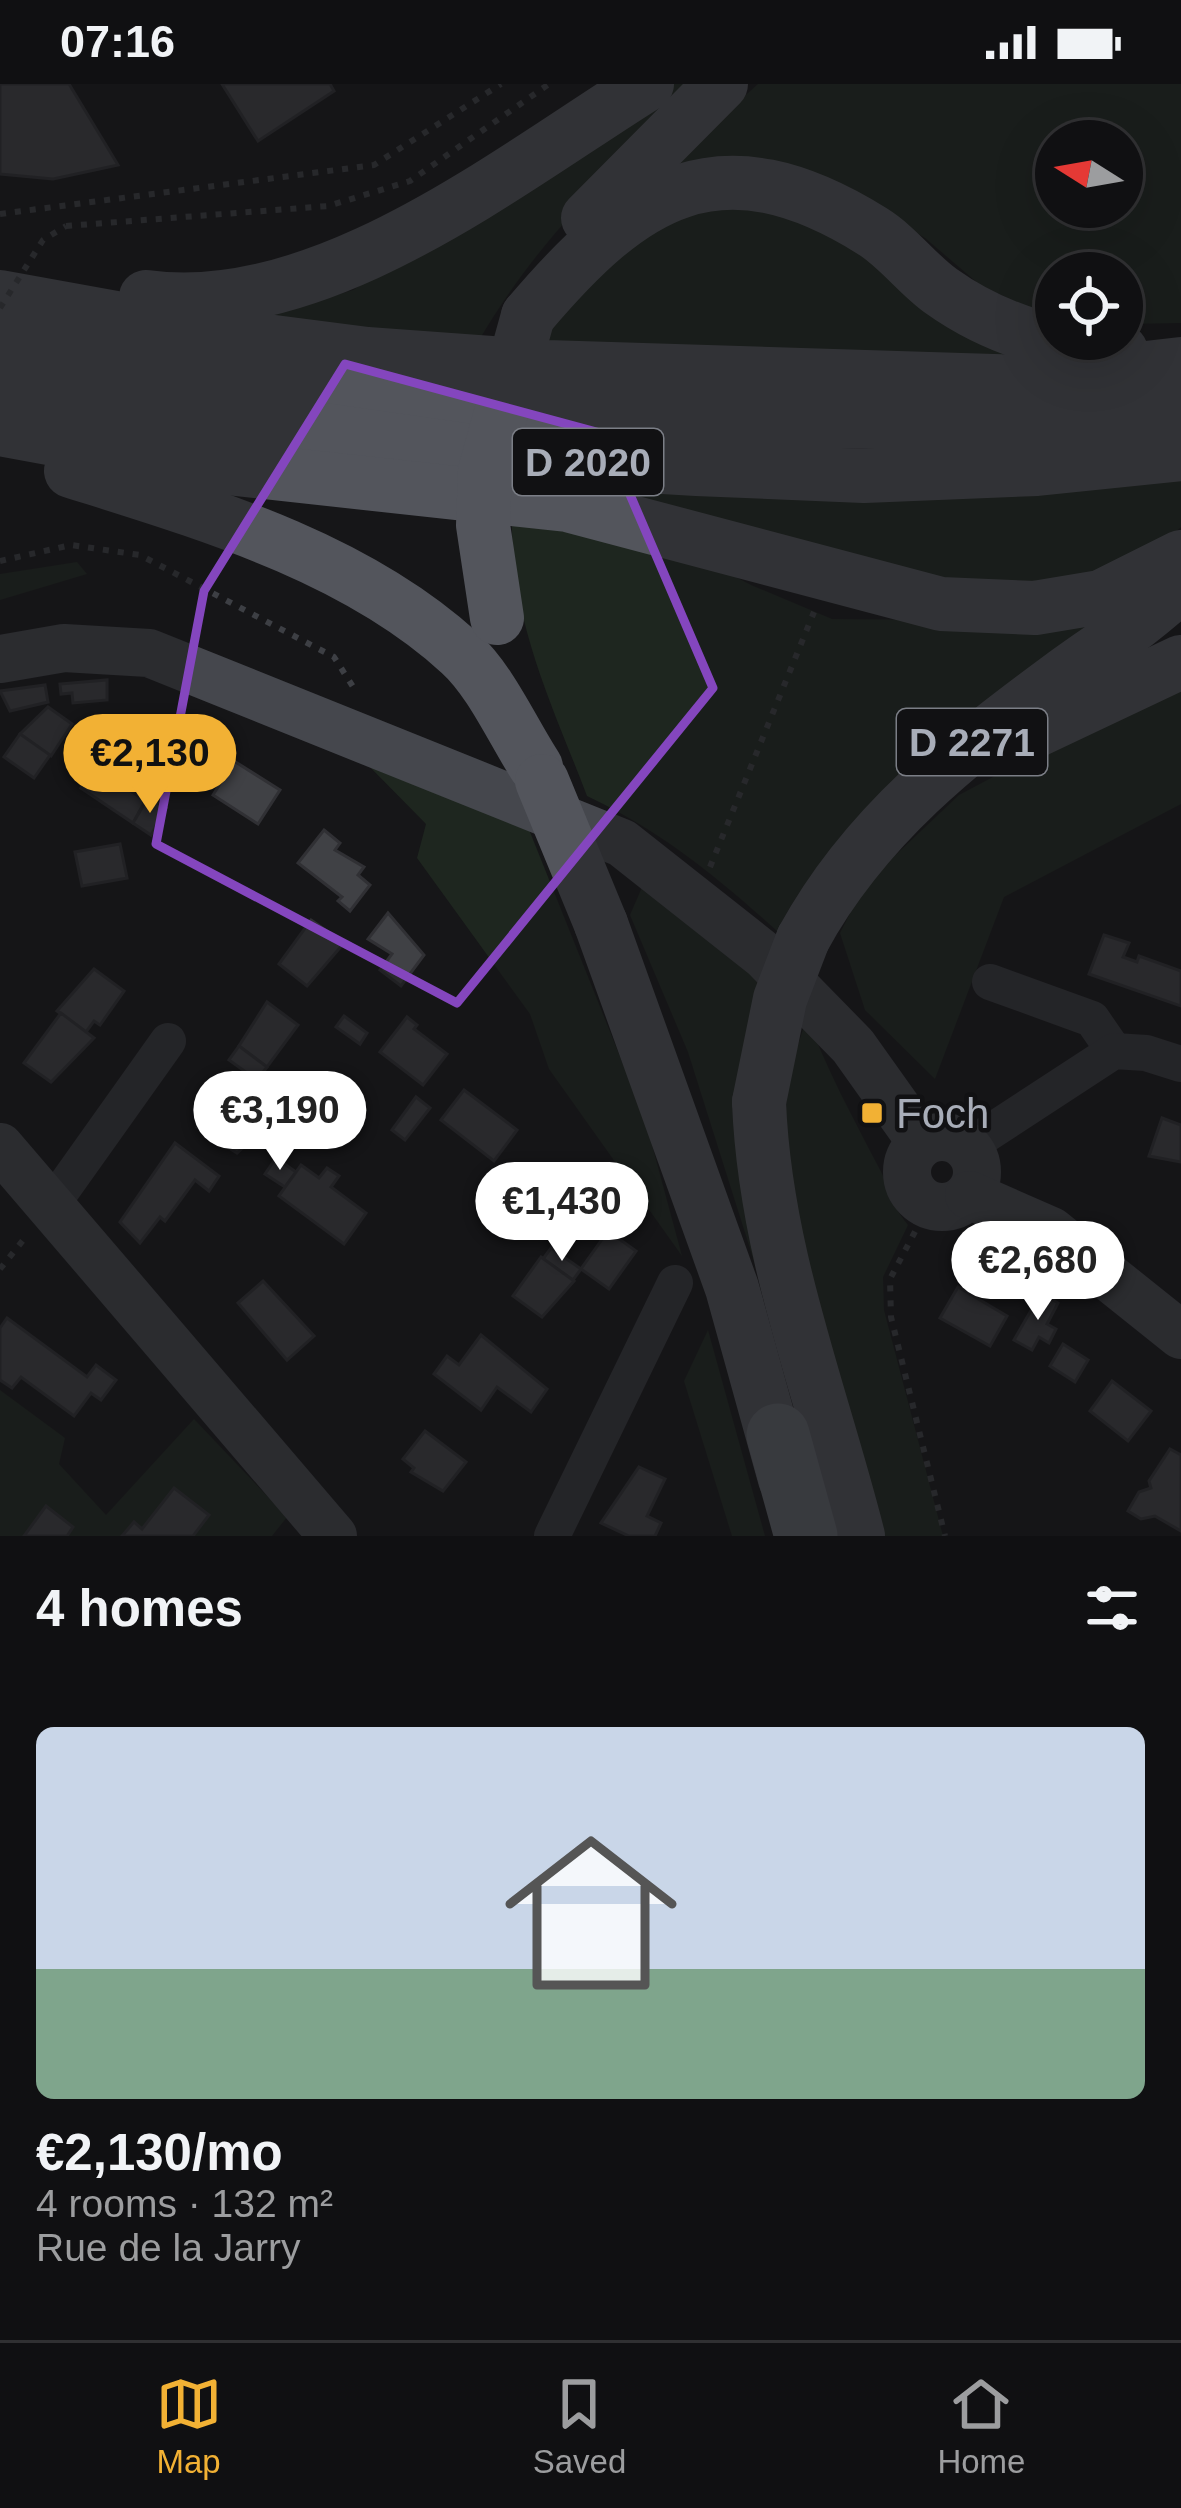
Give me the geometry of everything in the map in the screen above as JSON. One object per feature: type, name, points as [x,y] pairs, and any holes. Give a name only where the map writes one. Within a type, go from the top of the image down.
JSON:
[{"type":"highway","points":[[778,1436],[806,1536]]},
{"type":"main road","points":[[0,277],[168,300],[267,293],[398,238],[646,84]]},
{"type":"main road","points":[[722,84],[598,206],[548,266],[528,316],[485,471],[483,526],[497,618],[539,774],[601,924],[732,1288],[778,1436],[796,1536]]},
{"type":"main road","points":[[528,316],[578,257],[642,204],[699,184],[754,183],[873,232],[943,292],[1014,332],[1086,349],[1181,354]]},
{"type":"main road","points":[[0,297],[211,334],[367,354],[546,367],[1024,382],[1181,364]]},
{"type":"main road","name":"D 2020","points":[[0,343],[201,377],[559,415],[853,424],[1181,415]]},
{"type":"main road","name":"D 2020","points":[[0,384],[412,445],[633,465],[864,476],[1037,469],[1181,454]]},
{"type":"main road","points":[[0,429],[190,464],[567,505],[941,604],[1034,608],[1101,597],[1181,557]]},
{"type":"main road","points":[[0,449],[235,527],[352,577],[463,655],[539,774]]},
{"type":"main road","name":"D 2271","points":[[858,1536],[780,1270],[762,1174],[759,1102],[780,999],[803,939],[831,887],[908,801],[972,742],[1181,585]]},
{"type":"main road","points":[[0,659],[64,648],[148,653],[622,843],[765,956],[945,1145],[978,1172],[949,1200]]},
{"type":"main road","points":[[908,801],[1040,728],[1181,662]]},
{"type":"main road","points":[[945,1145],[907,1173],[910,1188],[1051,1232],[1181,1335]]},
{"type":"main road","points":[[0,1147],[333,1536]]},
{"type":"street","points":[[990,982],[1092,1019],[1114,1051]]},
{"type":"street","points":[[50,1207],[168,1041]]},
{"type":"street","points":[[945,1145],[1114,1051],[1146,1053],[1181,1064]]},
{"type":"street","points":[[552,1536],[675,1283]]},
{"type":"path","points":[[0,214],[374,165],[501,84]]},
{"type":"path","points":[[0,308],[43,240],[66,226],[328,206],[410,181],[549,84]]},
{"type":"path","points":[[0,561],[71,545],[140,555],[334,657],[392,749]]},
{"type":"path","points":[[695,901],[820,598]]},
{"type":"path","points":[[945,1536],[891,1317],[890,1279],[949,1200]]},
{"type":"highlighted area","points":[[345,364],[604,434],[713,688],[457,1003],[156,844],[204,591]]},
{"type":"shaded area","points":[[666,84],[708,84],[611,174],[555,234],[478,342],[275,328],[256,308],[353,290]]},
{"type":"shaded area","points":[[758,84],[1181,84],[1181,323],[1143,324],[1143,252],[1035,252],[1035,311],[980,285],[925,238],[860,198],[657,175]]},
{"type":"shaded area","points":[[708,199],[796,214],[1027,359],[541,353],[573,294],[607,257]]},
{"type":"shaded area","points":[[1181,476],[1181,527],[1143,562],[1061,590],[907,581],[526,487]]},
{"type":"shaded area","points":[[512,512],[656,535],[751,585],[832,619],[1038,621],[1143,587],[991,701],[892,785],[809,879],[777,931],[687,856],[587,796],[525,623],[517,587]]},
{"type":"shaded area","points":[[77,562],[87,574],[0,600],[0,574]]},
{"type":"shaded area","points":[[1181,677],[1181,804],[1004,897],[935,1079],[865,1010],[840,933],[865,884],[959,795]]},
{"type":"shaded area","points":[[364,761],[526,822],[645,1119],[682,1256],[549,1069],[530,1014],[417,858],[426,824]]},
{"type":"shaded area","points":[[643,885],[762,983],[759,1277],[688,1052],[630,915]]},
{"type":"shaded area","points":[[807,1017],[908,1225],[883,1277],[884,1310],[943,1536],[884,1536],[815,1308],[790,1187],[786,1131],[790,1071]]},
{"type":"shaded area","points":[[708,1330],[765,1536],[732,1536],[684,1381]]},
{"type":"shaded area","points":[[0,1390],[65,1438],[59,1464],[106,1515],[194,1419],[287,1517],[272,1536],[0,1536]]},
{"type":"building","points":[[0,84],[69,84],[118,165],[53,179],[0,174]]},
{"type":"building","points":[[222,84],[330,84],[334,91],[258,141]]},
{"type":"building","points":[[107,680],[107,700],[73,703],[72,693],[61,694],[60,684]]},
{"type":"building","points":[[45,685],[48,702],[10,711],[0,691]]},
{"type":"building","points":[[48,707],[72,724],[51,756],[20,734]]},
{"type":"building","points":[[20,734],[50,755],[34,778],[4,757]]},
{"type":"building","points":[[77,753],[145,801],[133,823],[81,788],[86,780],[67,767]]},
{"type":"building","points":[[234,761],[280,790],[258,824],[213,795]]},
{"type":"building","points":[[148,798],[166,808],[151,835],[133,823]]},
{"type":"building","points":[[324,830],[340,843],[335,850],[364,867],[358,875],[370,885],[350,911],[338,901],[342,897],[298,863]]},
{"type":"building","points":[[120,844],[127,878],[82,886],[75,852]]},
{"type":"building","points":[[388,913],[424,955],[401,986],[380,970],[392,954],[368,939]]},
{"type":"building","points":[[311,920],[344,943],[307,986],[279,964]]},
{"type":"building","points":[[1104,935],[1129,943],[1123,957],[1137,962],[1139,956],[1181,971],[1181,1006],[1089,974]]},
{"type":"building","points":[[94,969],[124,991],[100,1025],[94,1021],[86,1032],[57,1011]]},
{"type":"building","points":[[267,1002],[298,1025],[267,1067],[239,1046]]},
{"type":"building","points":[[61,1013],[94,1038],[51,1082],[24,1063]]},
{"type":"building","points":[[344,1016],[367,1033],[360,1044],[336,1027]]},
{"type":"building","points":[[407,1017],[417,1025],[414,1029],[447,1054],[423,1085],[380,1052]]},
{"type":"building","points":[[239,1046],[267,1067],[257,1080],[229,1060]]},
{"type":"building","points":[[229,1083],[260,1106],[245,1126],[254,1137],[237,1153],[197,1127]]},
{"type":"building","points":[[464,1090],[517,1130],[494,1161],[441,1120]]},
{"type":"building","points":[[416,1097],[430,1108],[405,1140],[392,1130]]},
{"type":"building","points":[[1162,1118],[1181,1125],[1181,1162],[1149,1156]]},
{"type":"building","points":[[175,1143],[219,1176],[209,1191],[195,1180],[165,1221],[160,1217],[140,1243],[120,1222]]},
{"type":"building","points":[[276,1158],[296,1172],[285,1187],[265,1174]]},
{"type":"building","points":[[301,1165],[319,1178],[327,1168],[339,1176],[331,1187],[366,1213],[344,1244],[279,1196]]},
{"type":"building","points":[[608,1231],[636,1251],[609,1289],[581,1269]]},
{"type":"building","points":[[551,1248],[581,1269],[573,1280],[543,1259]]},
{"type":"building","points":[[541,1257],[574,1281],[542,1317],[513,1296]]},
{"type":"building","points":[[263,1281],[314,1336],[287,1360],[238,1303]]},
{"type":"building","points":[[958,1287],[1007,1316],[990,1346],[940,1318]]},
{"type":"building","points":[[1041,1293],[1058,1303],[1047,1324],[1056,1329],[1049,1343],[1039,1337],[1032,1350],[1014,1340]]},
{"type":"building","points":[[7,1318],[87,1377],[96,1365],[116,1380],[101,1400],[91,1393],[74,1416],[21,1377],[12,1388],[0,1380],[0,1328]]},
{"type":"building","points":[[481,1335],[547,1389],[531,1412],[497,1387],[481,1410],[434,1374],[447,1356],[459,1365]]},
{"type":"building","points":[[1063,1344],[1088,1360],[1075,1382],[1050,1366]]},
{"type":"building","points":[[1112,1381],[1151,1411],[1128,1441],[1090,1411]]},
{"type":"building","points":[[425,1431],[466,1462],[443,1491],[411,1472],[414,1468],[403,1459]]},
{"type":"building","points":[[1170,1449],[1181,1455],[1181,1531],[1155,1516],[1141,1519],[1128,1511],[1139,1492],[1151,1488],[1149,1481]]},
{"type":"building","points":[[639,1467],[665,1479],[647,1516],[661,1523],[655,1536],[629,1536],[601,1523]]},
{"type":"building","points":[[174,1488],[209,1515],[193,1536],[122,1536],[134,1522],[142,1529]]},
{"type":"building","points":[[46,1506],[73,1527],[67,1536],[24,1536]]},
{"type":"place","name":"Foch","points":[[872,1113]]}]
